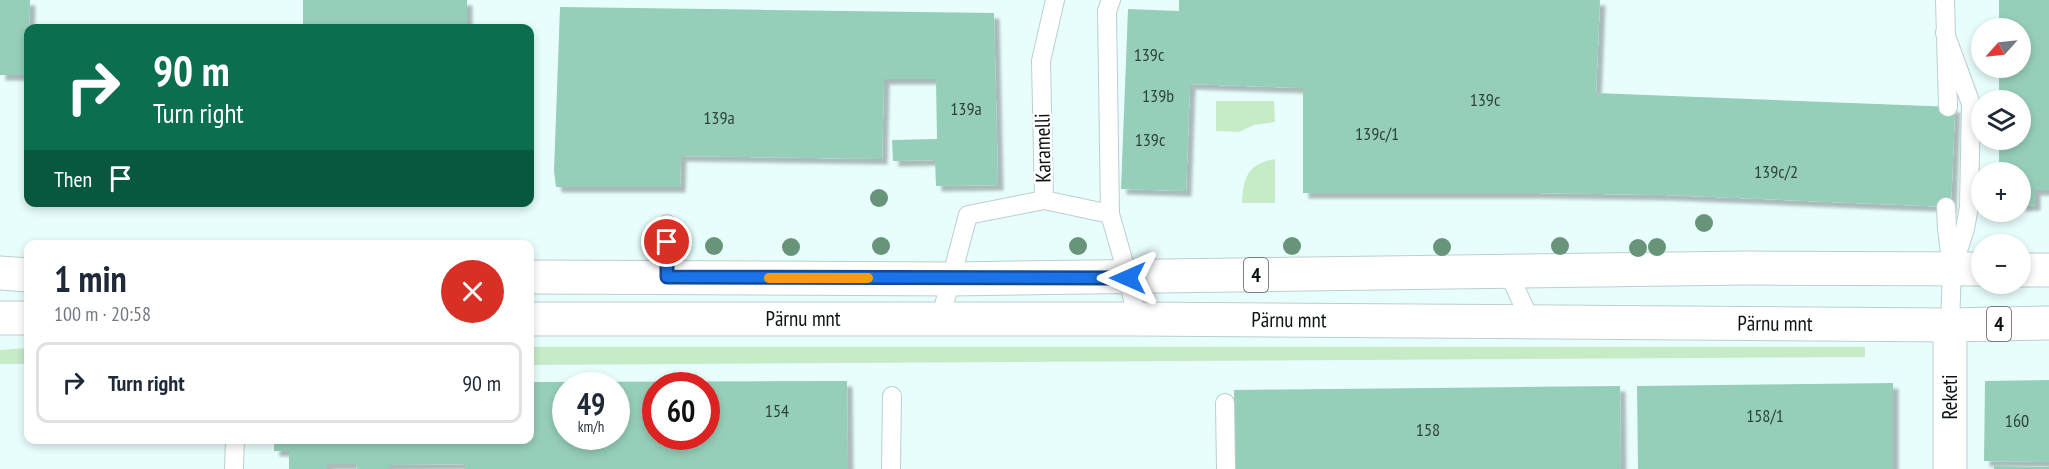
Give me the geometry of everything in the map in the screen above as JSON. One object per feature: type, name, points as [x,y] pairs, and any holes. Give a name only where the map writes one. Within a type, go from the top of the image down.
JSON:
[{"type":"main road","name":"Pärnu mnt","points":[[534,277],[952,279],[1747,268],[1967,269]]},
{"type":"main road","points":[[2031,270],[2049,270]]},
{"type":"main road","points":[[0,273],[24,275]]},
{"type":"main road","points":[[0,318],[24,318]]},
{"type":"main road","name":"Pärnu mnt","points":[[534,319],[1137,319],[1950,325],[2049,323]]},
{"type":"main road","name":"Reketi","points":[[1950,325],[1950,469]]},
{"type":"lane","name":"Karamelli","points":[[1055,0],[1041,62],[1044,200],[1110,214]]},
{"type":"lane","points":[[1111,0],[1107,11],[1110,214],[1137,319]]},
{"type":"lane","points":[[1945,0],[1948,107]]},
{"type":"lane","points":[[1945,33],[1971,104],[1969,207],[1965,229],[1967,269],[1950,325]]},
{"type":"lane","points":[[940,320],[968,215],[1044,200]]},
{"type":"lane","points":[[1946,207],[1947,229],[1967,269]]},
{"type":"lane","points":[[667,224],[667,277]]},
{"type":"lane","points":[[1508,272],[1531,322]]},
{"type":"lane","points":[[891,469],[892,396]]},
{"type":"lane","points":[[1225,403],[1226,469]]},
{"type":"lane","points":[[234,469],[235,444]]},
{"type":"green space","points":[[1216,101],[1274,101],[1275,122],[1254,125],[1239,132],[1216,131]]},
{"type":"green space","points":[[1275,159],[1275,203],[1242,203],[1244,186],[1249,173],[1259,164]]},
{"type":"green space","points":[[534,347],[1865,347],[1865,357],[534,365]]},
{"type":"green space","points":[[24,348],[24,364],[0,364],[0,350]]},
{"type":"building","points":[[0,0],[30,0],[29,24],[24,24],[24,75],[0,75]]},
{"type":"building","points":[[303,0],[467,0],[467,24],[303,24]]},
{"type":"building","points":[[1179,0],[1600,0],[1596,93],[1955,107],[1951,207],[1666,195],[1303,193],[1303,88],[1190,84],[1186,191],[1121,189],[1128,9],[1179,11]]},
{"type":"building","points":[[1999,0],[2049,0],[2049,190],[2035,190],[2035,205],[2031,205],[2031,162],[1999,162],[1999,150],[2031,150],[2031,90],[1999,90],[1999,78],[2031,78],[2031,18],[1999,18]]},
{"type":"building","points":[[560,7],[994,13],[998,185],[936,186],[935,160],[893,161],[892,140],[937,139],[936,79],[884,79],[882,159],[681,156],[680,187],[556,187],[554,171]]},
{"type":"building","points":[[2049,380],[2049,462],[1984,461],[1985,381]]},
{"type":"building","points":[[720,381],[847,381],[848,469],[465,469],[465,464],[389,465],[389,469],[357,469],[356,464],[327,464],[327,469],[289,469],[289,451],[274,451],[274,444],[534,444],[534,382],[552,382],[552,450],[630,450],[630,382],[642,382],[642,450],[720,450]]},
{"type":"building","points":[[1893,383],[1893,469],[1638,469],[1637,386]]},
{"type":"building","points":[[1620,386],[1621,469],[1235,469],[1234,390]]},
{"type":"building","points":[[1994,466],[2049,467],[2049,469],[1994,469]]},
{"type":"slow traffic","points":[[769,278],[868,278]]},
{"type":"route","points":[[667,242],[667,277],[1128,278]]}]
